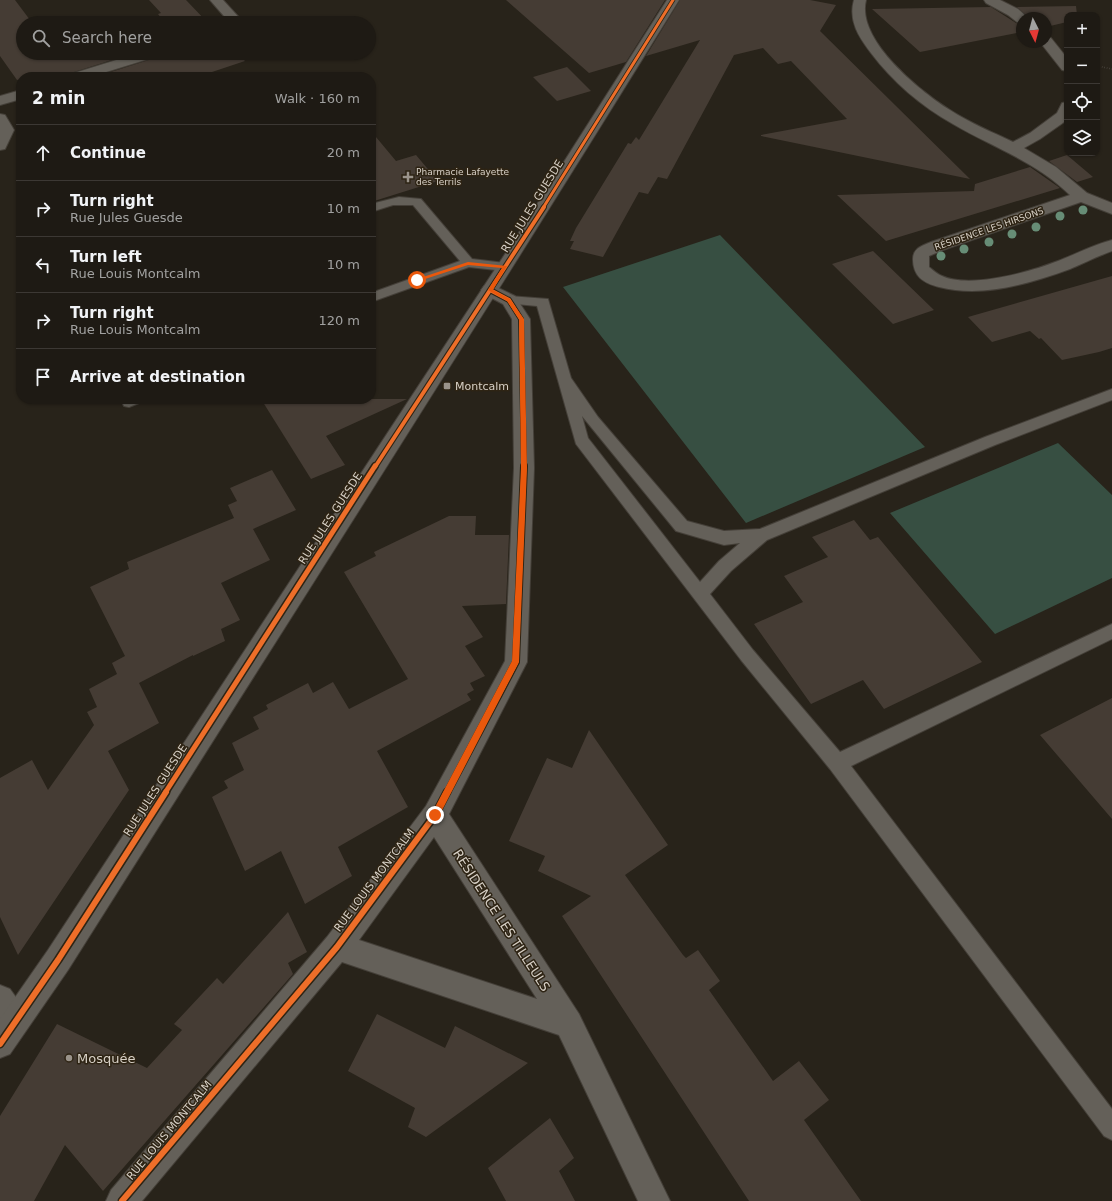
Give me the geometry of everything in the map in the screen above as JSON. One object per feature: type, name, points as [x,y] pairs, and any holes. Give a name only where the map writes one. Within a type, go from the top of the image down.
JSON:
[{"type":"street","points":[[216,0],[231,16]]},
{"type":"street","name":"RUE JULES GUESDE","points":[[0,1044],[8,1010],[58,960],[420,397],[499,295],[505,267],[673,0]]},
{"type":"street","points":[[860,0],[857,13],[864,35],[900,79],[931,104],[971,128],[1048,167],[1082,196],[1112,209]]},
{"type":"street","points":[[990,0],[1016,14]]},
{"type":"street","points":[[1052,48],[1064,63]]},
{"type":"street","points":[[92,72],[131,60]]},
{"type":"street","points":[[0,101],[16,96]]},
{"type":"street","points":[[1013,148],[1035,136],[1064,115]]},
{"type":"street","points":[[0,118],[7,130],[0,146]]},
{"type":"street","name":"RÉSIDENCE LES HIRSONS","points":[[1082,196],[921,252],[921,269],[938,281],[967,286],[999,284],[1056,268],[1098,249],[1112,245]]},
{"type":"street","name":"RUE LOUIS MONTCALM","points":[[122,1201],[337,947],[435,815],[516,662],[524,468],[521,319],[499,295]]},
{"type":"street","name":"RÉSIDENCE LES TILLEULS","points":[[435,815],[569,1024],[654,1201]]},
{"type":"street","points":[[337,947],[569,1024]]},
{"type":"lane","points":[[376,206],[404,200],[417,202],[468,263]]},
{"type":"lane","points":[[376,296],[417,280],[468,263],[505,267]]},
{"type":"lane","points":[[499,295],[543,302],[581,440],[747,655],[837,763],[1112,1128]]},
{"type":"lane","points":[[564,379],[593,421],[682,526],[724,538],[761,535],[990,441],[1112,394]]},
{"type":"lane","points":[[700,593],[725,566],[761,535]]},
{"type":"lane","points":[[837,763],[1112,631]]},
{"type":"path","points":[[1100,67],[1112,69]]},
{"type":"green space","points":[[720,235],[925,447],[746,523],[563,287]]},
{"type":"green space","points":[[1058,443],[1112,495],[1112,578],[995,634],[890,513]]},
{"type":"building","points":[[0,0],[15,0],[27,16],[16,16],[16,60],[112,60],[74,72],[16,72],[16,79],[0,56]]},
{"type":"building","points":[[149,0],[186,0],[201,16],[160,16],[158,14],[161,13]]},
{"type":"building","points":[[506,0],[665,0],[626,62],[589,73]]},
{"type":"building","points":[[680,0],[810,0],[836,5],[820,31],[970,179],[761,136],[847,119],[791,61],[778,64],[763,48],[734,55],[667,179],[658,177],[648,194],[639,192],[603,257],[570,249],[574,241],[570,241],[576,228],[628,143],[631,144],[636,137],[639,140],[700,40],[646,56]]},
{"type":"building","points":[[1076,6],[1077,12],[1064,12],[1064,23],[1052,26],[1052,12],[1022,12],[1017,7]]},
{"type":"building","points":[[991,7],[1016,23],[1016,33],[920,52],[872,9]]},
{"type":"building","points":[[149,60],[245,61],[212,72],[111,72]]},
{"type":"building","points":[[567,67],[591,91],[557,101],[533,77]]},
{"type":"building","points":[[376,137],[396,161],[416,155],[438,181],[376,200]]},
{"type":"building","points":[[1068,156],[1093,177],[1077,182],[1049,161]]},
{"type":"building","points":[[1030,167],[1060,188],[886,241],[837,195],[974,191],[975,184]]},
{"type":"building","points":[[873,251],[934,310],[893,324],[832,264]]},
{"type":"building","points":[[1112,276],[1112,348],[1099,352],[1062,360],[1041,338],[1039,339],[1030,331],[992,342],[968,317]]},
{"type":"building","points":[[376,399],[407,399],[326,436],[345,465],[311,479],[264,404],[376,404]]},
{"type":"building","points":[[272,470],[296,510],[253,529],[270,560],[221,583],[240,620],[221,629],[225,641],[193,655],[139,683],[159,723],[108,751],[129,790],[18,955],[0,917],[0,778],[32,760],[48,790],[94,725],[87,712],[97,707],[89,689],[117,674],[112,663],[125,656],[90,587],[129,569],[127,562],[234,518],[228,505],[237,501],[230,488]]},
{"type":"building","points":[[449,516],[476,516],[475,535],[509,535],[506,604],[462,606],[483,637],[465,646],[485,676],[470,683],[474,690],[467,694],[471,700],[377,751],[408,807],[338,847],[352,876],[305,904],[281,851],[245,871],[212,797],[228,788],[224,781],[244,770],[232,743],[259,729],[253,717],[268,709],[266,705],[308,683],[313,693],[333,682],[349,709],[408,679],[344,572],[376,556],[374,552]]},
{"type":"building","points":[[854,520],[870,540],[878,537],[982,662],[884,709],[863,680],[811,704],[754,624],[803,602],[784,576],[828,557],[812,537]]},
{"type":"building","points":[[1112,698],[1112,819],[1040,735]]},
{"type":"building","points":[[589,730],[668,845],[625,875],[683,955],[686,958],[698,950],[720,981],[709,990],[773,1081],[799,1061],[829,1100],[804,1120],[861,1201],[749,1201],[562,916],[591,896],[538,871],[545,856],[509,841],[547,758],[572,768]]},
{"type":"building","name":"Mosquée","points":[[288,912],[307,952],[288,963],[293,974],[103,1191],[65,1145],[34,1201],[0,1201],[0,1116],[57,1024],[147,1068],[182,1030],[174,1024],[217,978],[223,984]]},
{"type":"building","points":[[377,1014],[445,1048],[455,1026],[528,1063],[426,1137],[408,1127],[415,1108],[348,1071]]},
{"type":"building","points":[[550,1118],[574,1158],[559,1171],[575,1201],[506,1201],[488,1168]]},
{"type":"cycle path","points":[[0,1044],[58,960],[420,397],[519,246],[673,0]]},
{"type":"cycle path","points":[[122,1201],[337,947],[435,815],[516,662],[524,468],[521,319],[509,300],[490,290]]},
{"type":"place","name":"Pharmacie Lafayette des Terrils","points":[[408,177]]},
{"type":"place","name":"Montcalm","points":[[447,386]]},
{"type":"place","name":"Mosquée","points":[[69,1058]]},
{"type":"route","points":[[417,280],[468,263],[505,267],[490,290],[508,300],[521,319],[524,468],[516,662],[435,815]]}]
